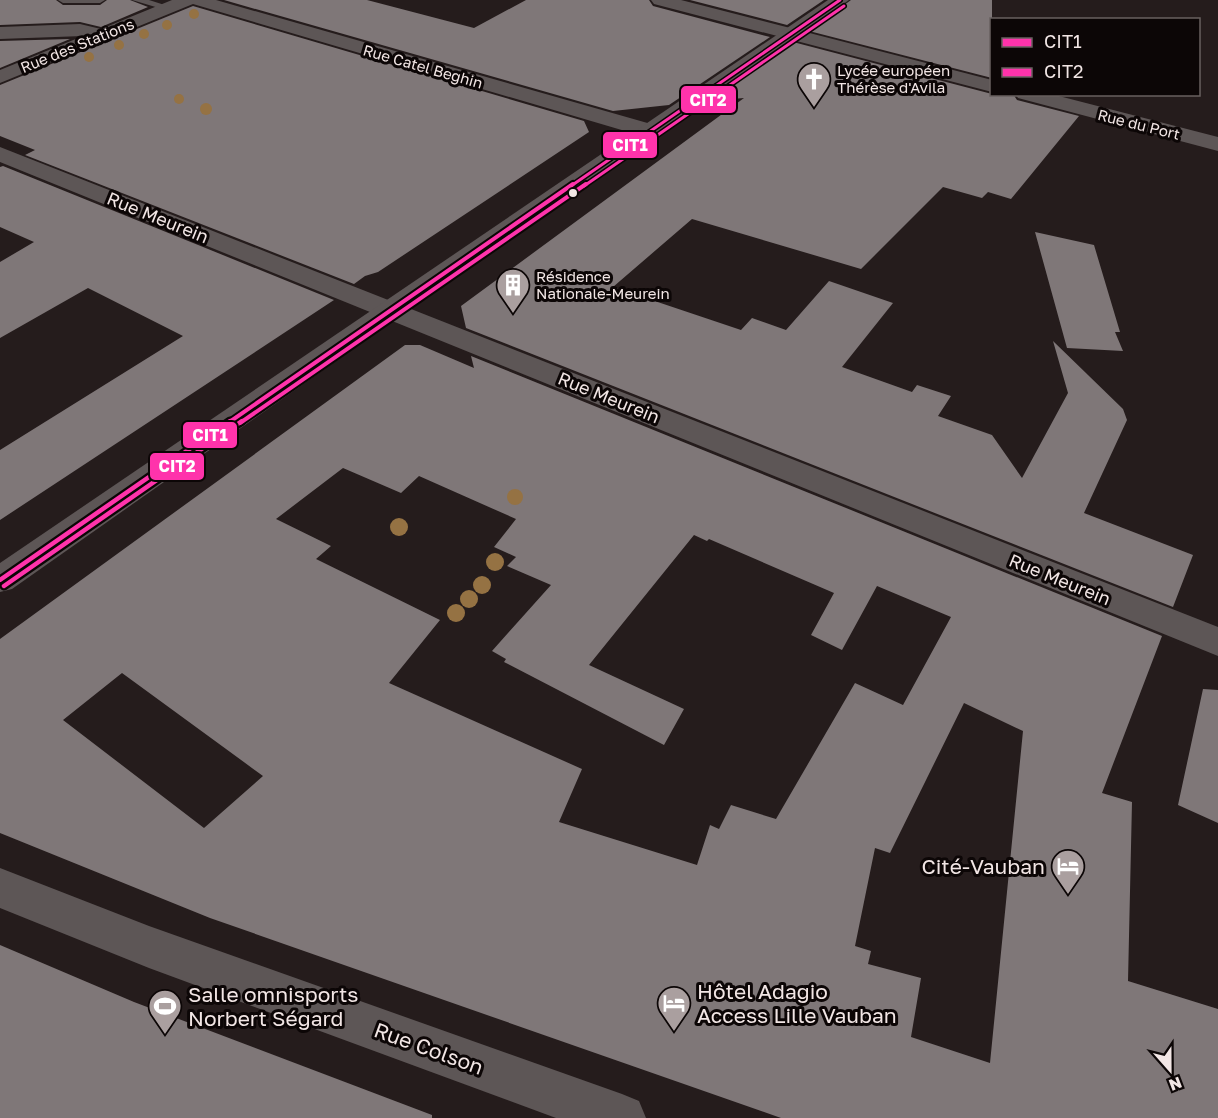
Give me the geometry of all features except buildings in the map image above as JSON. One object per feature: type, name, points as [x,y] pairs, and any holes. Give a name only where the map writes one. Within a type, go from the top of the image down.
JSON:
[{"type":"street","name":"Rue des Stations","points":[[0,77],[188,0]]},
{"type":"street","name":"Rue Catel Beghin","points":[[197,0],[650,131]]},
{"type":"street","points":[[660,0],[990,85]]},
{"type":"street","points":[[0,580],[840,0]]},
{"type":"street","points":[[0,33],[80,30],[105,34]]},
{"type":"street","name":"Rue du Port","points":[[1033,96],[1218,144]]},
{"type":"street","name":"Rue Meurein","points":[[0,154],[1218,642]]},
{"type":"street","name":"Rue Colson","points":[[0,888],[149,947],[622,1118]]},
{"type":"lane","points":[[63,0],[100,0]]},
{"type":"lane","points":[[137,0],[169,8]]},
{"type":"transit line","name":"CIT1","points":[[0,580],[840,0]]},
{"type":"transit line","name":"CIT2","points":[[4,586],[844,6]]},
{"type":"place","name":"Lycée européen Thérèse d'Avila","points":[[814,108]]},
{"type":"place","name":"Résidence Nationale-Meurein","points":[[513,314]]},
{"type":"place","name":"Cité-Vauban","points":[[1068,895]]},
{"type":"place","name":"Hôtel Adagio Access Lille Vauban","points":[[674,1032]]},
{"type":"place","name":"Salle omnisports Norbert Ségard","points":[[165,1035]]}]
